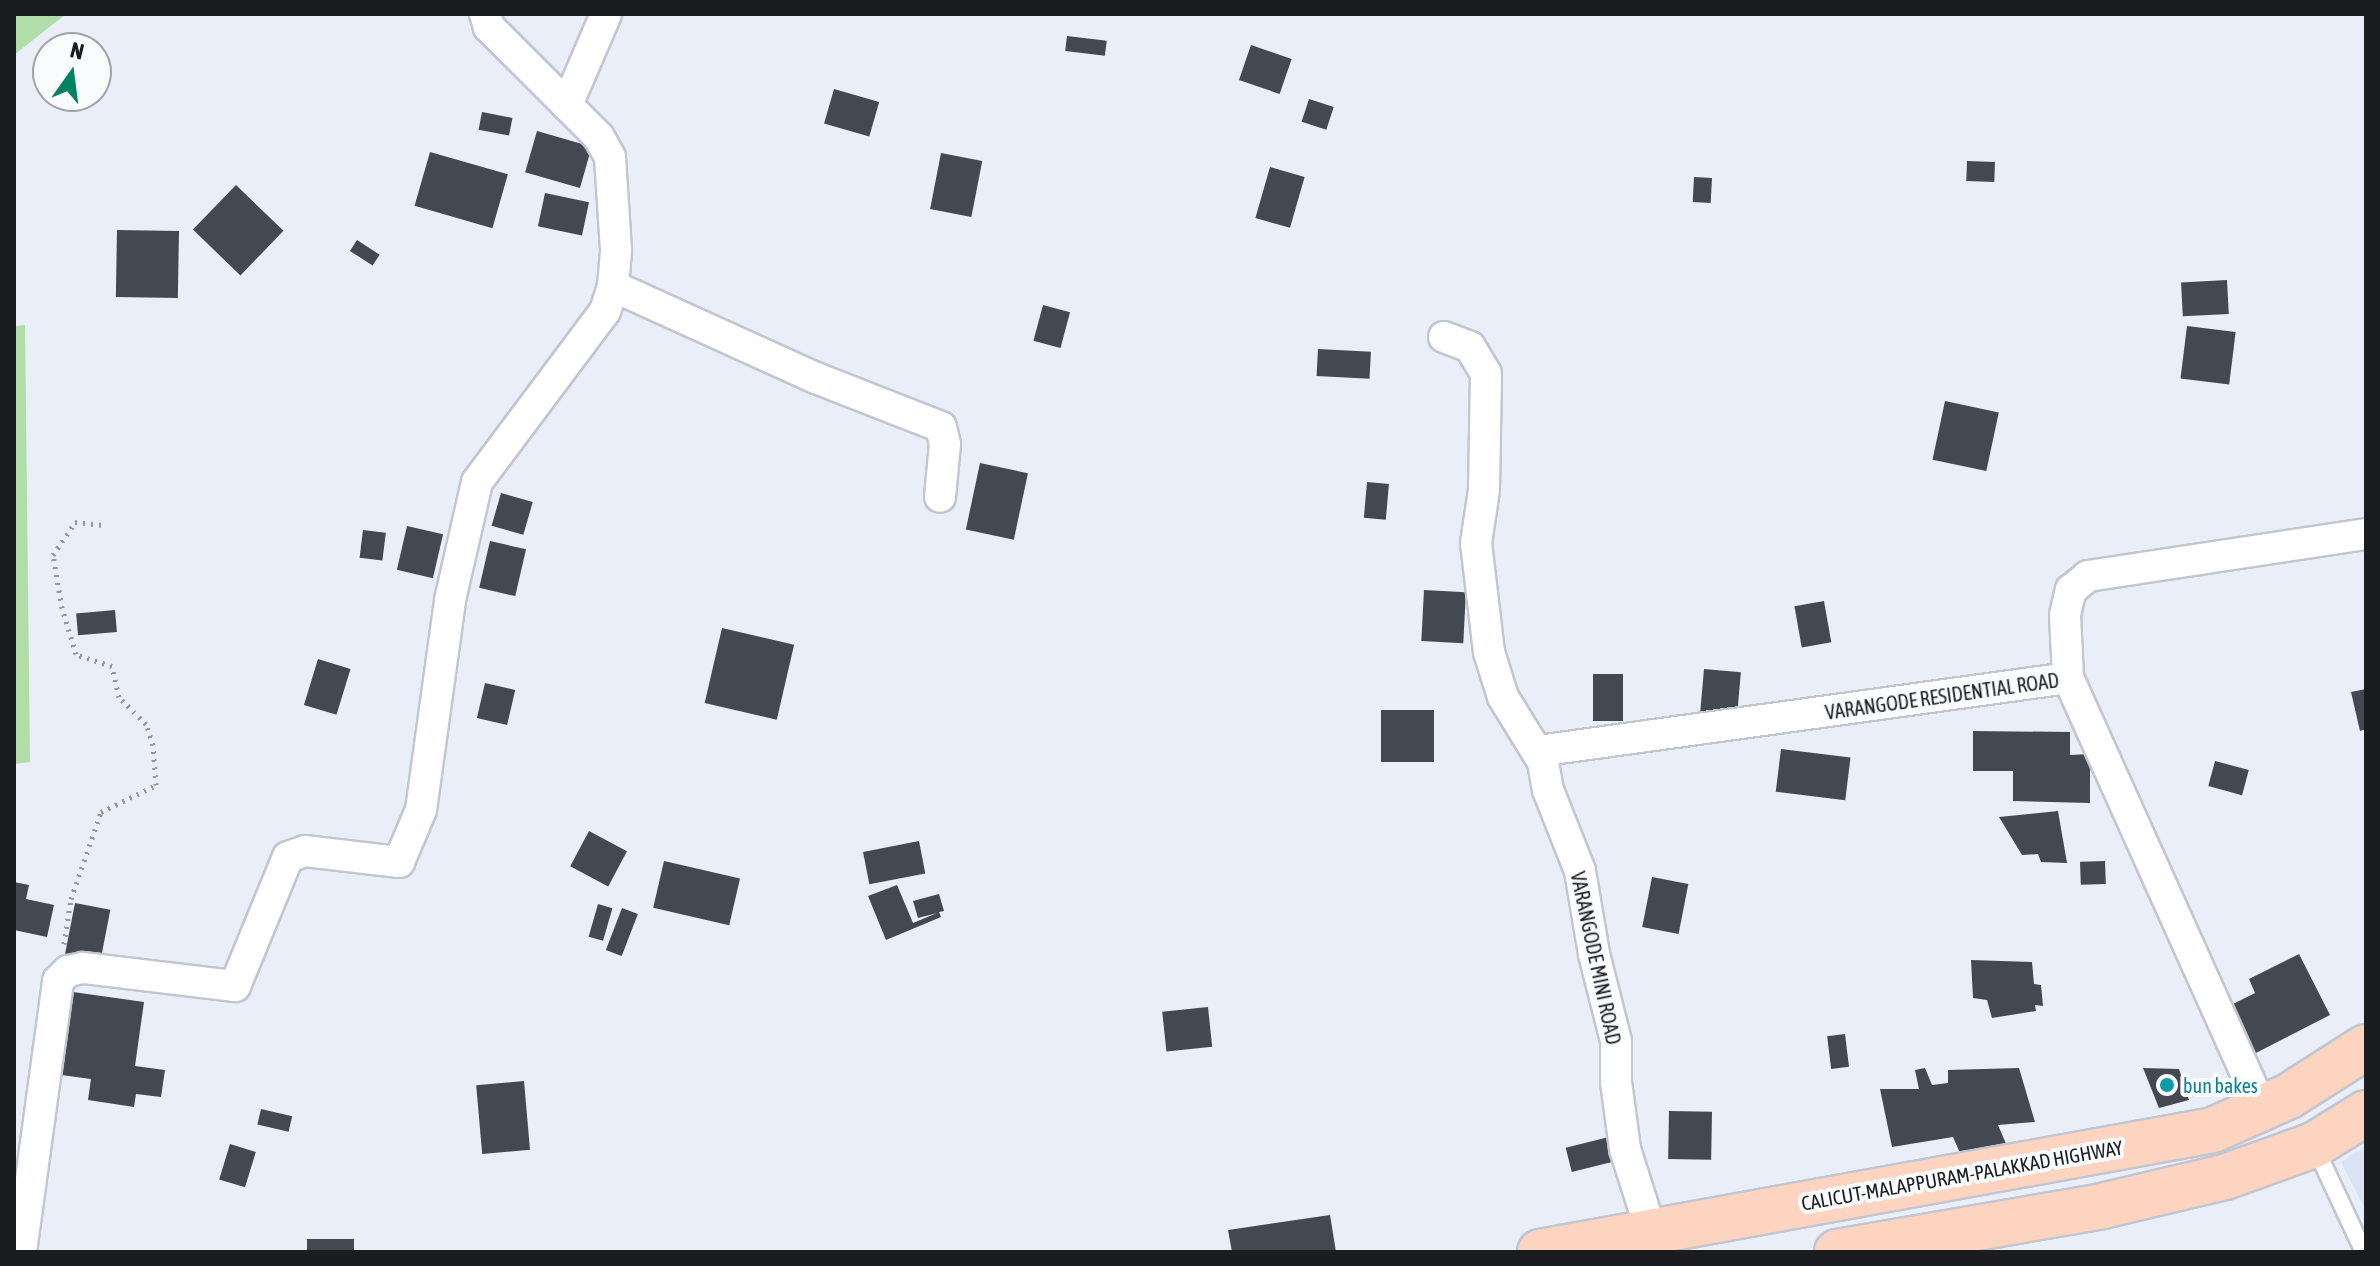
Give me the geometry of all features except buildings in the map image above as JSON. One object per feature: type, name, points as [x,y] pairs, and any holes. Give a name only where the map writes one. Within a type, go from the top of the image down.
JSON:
[{"type":"highway","name":"CALICUT-MALAPPURAM-PALAKKAD HIGHWAY","points":[[1540,1252],[2213,1130],[2262,1109],[2366,1047]]},
{"type":"highway","points":[[1837,1252],[2102,1206],[2225,1177],[2314,1145],[2366,1113]]},
{"type":"street","points":[[21,1252],[58,981],[68,971],[83,968],[235,986],[288,857],[305,851],[399,862],[421,810],[450,600],[477,482],[605,311],[613,286],[616,250],[610,157],[599,137],[489,27],[485,14]]},
{"type":"street","points":[[567,105],[606,14]]},
{"type":"street","points":[[613,286],[816,378],[941,427],[945,444],[940,497]]},
{"type":"street","name":"VARANGODE MINI ROAD","points":[[1444,337],[1470,347],[1486,374],[1484,490],[1476,543],[1489,652],[1503,697],[1538,751],[1548,790],[1580,871],[1594,954],[1616,1041],[1616,1082],[1625,1149],[1651,1231]]},
{"type":"street","points":[[2068,678],[2065,615],[2071,590],[2088,576],[2366,534]]},
{"type":"street","name":"VARANGODE RESIDENTIAL ROAD","points":[[1538,751],[2068,678],[2262,1109]]},
{"type":"lane","points":[[2314,1145],[2364,1252]]},
{"type":"path","points":[[58,981],[71,899],[101,812],[156,785],[153,745],[146,724],[119,697],[112,666],[76,654],[62,608],[53,555],[75,522],[106,525]]},
{"type":"shaded area","points":[[2366,1146],[2366,1211],[2341,1162]]},
{"type":"green space","points":[[14,14],[66,14],[43,32],[32,32],[32,41],[14,55]]},
{"type":"green space","points":[[25,325],[30,762],[14,764],[14,326]]},
{"type":"place","name":"bun bakes","points":[[2167,1085]]}]
